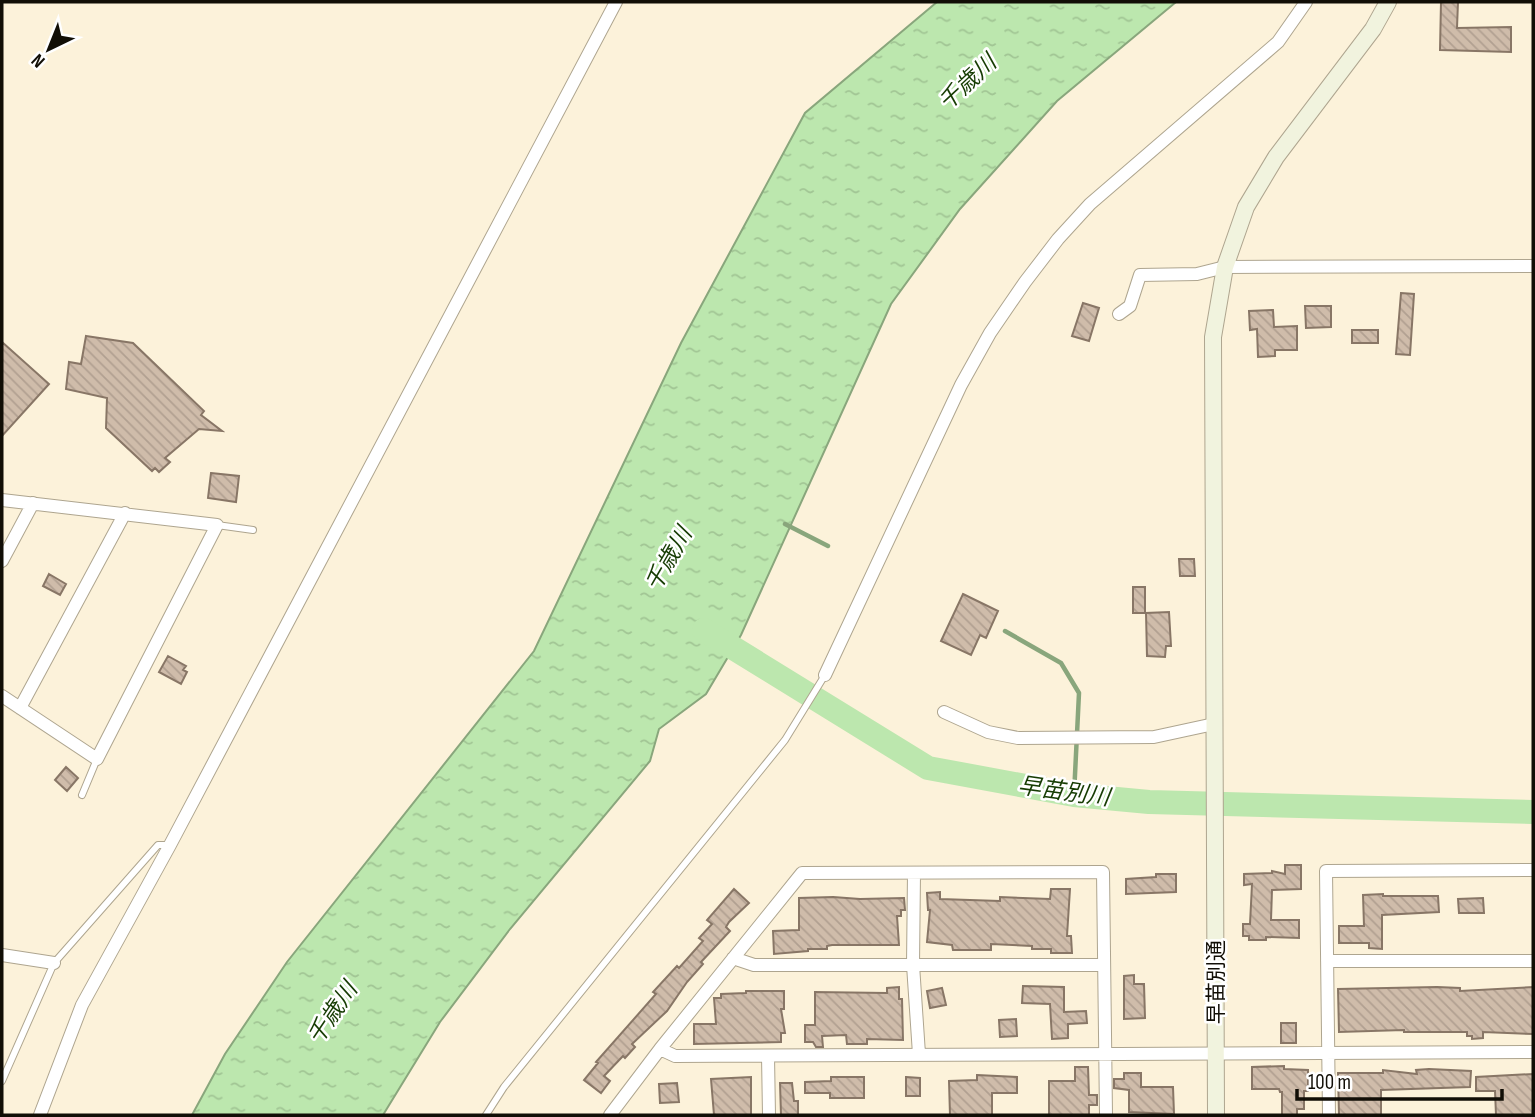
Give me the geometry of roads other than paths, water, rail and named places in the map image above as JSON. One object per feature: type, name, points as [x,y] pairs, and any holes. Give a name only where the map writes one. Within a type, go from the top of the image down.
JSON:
[{"type":"street","points":[[40,1115],[82,1005],[170,845],[616,2]]},
{"type":"street","points":[[825,675],[961,384],[990,333],[1025,282],[1058,239],[1090,204],[1278,42],[1306,2]]},
{"type":"street","name":"早苗別通","points":[[1216,1115],[1213,337],[1225,267],[1246,207],[1276,157],[1373,29],[1388,2]]},
{"type":"street","points":[[1119,314],[1130,306],[1140,275],[1197,274],[1225,267],[1533,266]]},
{"type":"street","points":[[2,500],[217,525],[97,759],[2,696]]},
{"type":"street","points":[[2,561],[33,503]]},
{"type":"street","points":[[20,708],[125,513]]},
{"type":"street","points":[[944,712],[988,732],[1018,738],[1154,737],[1214,724]]},
{"type":"street","points":[[1329,1115],[1326,871],[1533,870]]},
{"type":"street","points":[[610,1115],[802,873],[1103,872],[1106,1115]]},
{"type":"street","points":[[914,873],[913,965],[919,1054]]},
{"type":"street","points":[[2,955],[54,963]]},
{"type":"street","points":[[733,958],[754,965],[1104,965]]},
{"type":"street","points":[[1327,961],[1533,961]]},
{"type":"street","points":[[660,1049],[675,1056],[1533,1052]]},
{"type":"street","points":[[768,1056],[769,1115]]},
{"type":"lane","points":[[217,525],[253,530]]},
{"type":"lane","points":[[486,1115],[504,1087],[785,740],[825,675]]},
{"type":"lane","points":[[82,795],[97,759]]},
{"type":"lane","points":[[2,1081],[54,963],[158,845],[170,845]]},
{"type":"water","name":"千歳川","points":[[937,2],[1176,2],[1057,101],[960,209],[891,304],[741,635],[706,694],[659,729],[650,761],[510,929],[440,1022],[383,1115],[192,1115],[225,1054],[287,962],[534,651],[681,343],[805,113]]},
{"type":"waterway","points":[[785,524],[828,546]]},
{"type":"waterway","name":"早苗別川","points":[[704,630],[928,768],[1074,795],[1149,802],[1533,812]]},
{"type":"waterway","points":[[1005,631],[1061,663],[1079,693],[1074,795]]}]
